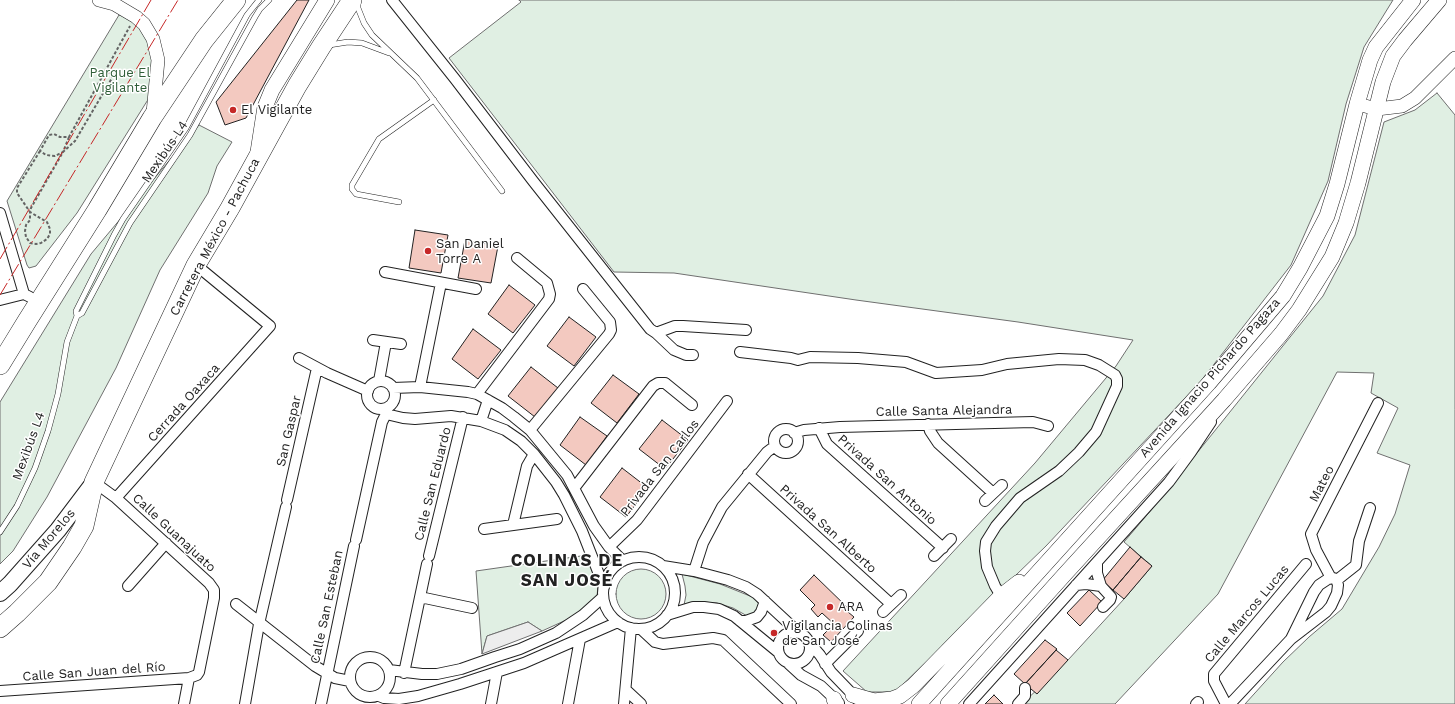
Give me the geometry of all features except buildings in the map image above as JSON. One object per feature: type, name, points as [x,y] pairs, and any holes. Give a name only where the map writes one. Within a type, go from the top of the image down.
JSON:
[{"type":"highway","points":[[0,366],[27,321],[32,298],[97,210],[152,118],[204,40],[236,0]]},
{"type":"highway","name":"Carretera México - Pachuca","points":[[0,628],[48,582],[62,563],[84,526],[94,482],[196,265],[230,208],[280,116],[321,47],[352,0]]},
{"type":"main road","points":[[257,159],[265,107],[272,90],[327,0]]},
{"type":"main road","name":"Avenida Ignacio Pichardo Pagaza","points":[[919,704],[1208,382],[1283,296],[1304,261],[1327,216],[1370,60],[1376,47],[1413,0]]},
{"type":"main road","name":"Avenida Ignacio Pichardo Pagaza","points":[[948,704],[1224,400],[1281,334],[1311,291],[1332,257],[1346,223],[1383,82],[1393,56],[1404,40],[1439,0]]},
{"type":"main road","points":[[0,346],[27,321]]},
{"type":"main road","name":"Vía Morelos","points":[[0,593],[10,584],[58,530],[94,482]]},
{"type":"main road","points":[[858,700],[874,701],[892,699],[900,696],[913,686],[1001,596],[1048,560]]},
{"type":"street","points":[[99,0],[114,4],[136,17],[150,33],[157,49],[158,60],[158,76],[152,118]]},
{"type":"street","points":[[392,0],[650,329],[674,350],[686,355],[693,355]]},
{"type":"street","points":[[1357,104],[1377,109],[1402,106],[1415,98],[1455,58]]},
{"type":"street","points":[[0,217],[32,298],[0,300]]},
{"type":"street","points":[[477,394],[549,299],[550,294],[547,283],[516,258]]},
{"type":"street","name":"Cerrada Oaxaca","points":[[116,498],[270,326],[196,265]]},
{"type":"street","points":[[385,272],[476,289]]},
{"type":"street","points":[[420,386],[442,283]]},
{"type":"street","points":[[530,430],[611,330],[610,322],[583,289]]},
{"type":"street","points":[[656,333],[675,326],[746,330]]},
{"type":"street","points":[[373,340],[401,344]]},
{"type":"street","points":[[379,382],[386,342]]},
{"type":"street","points":[[740,352],[798,360],[810,357],[906,362],[936,373],[982,370],[1015,363],[1059,359],[1079,360],[1092,362],[1115,375],[1118,383],[1117,386],[1096,432],[1080,452],[1059,471],[1020,498],[996,526],[986,542],[984,551],[988,567],[994,586],[1001,596]]},
{"type":"street","points":[[299,358],[317,368],[368,391]]},
{"type":"street","name":"San Gaspar","points":[[245,704],[260,624],[317,368]]},
{"type":"street","points":[[385,411],[393,401],[394,392],[393,388],[387,382],[379,382],[372,385],[368,391],[368,400],[374,407],[403,418],[463,417],[481,421],[505,430],[534,454],[556,482],[576,518],[603,592],[606,608],[611,616],[618,622],[636,628],[655,642],[663,644],[713,638],[723,640],[791,704]]},
{"type":"street","points":[[575,487],[653,386],[658,383],[665,384],[692,404]]},
{"type":"street","points":[[393,388],[420,386],[477,394],[502,408],[530,430],[567,475],[575,487],[594,526],[609,547],[622,561]]},
{"type":"street","points":[[481,421],[488,400]]},
{"type":"street","name":"Avenida Ignacio Pichardo Pagaza","points":[[969,704],[1169,482],[1201,437],[1224,400]]},
{"type":"street","name":"Privada San Carlos","points":[[609,547],[637,520],[727,401]]},
{"type":"street","name":"Mateo","points":[[1334,579],[1316,550],[1311,534],[1378,403]]},
{"type":"street","name":"Calle San Esteban","points":[[321,704],[385,411]]},
{"type":"street","name":"Calle San Eduardo","points":[[404,673],[428,560],[463,417]]},
{"type":"street","name":"Calle Santa Alejandra","points":[[794,433],[804,430],[840,426],[1033,422],[1048,426]]},
{"type":"street","points":[[928,424],[938,443],[993,493]]},
{"type":"street","name":"Privada San Antonio","points":[[819,428],[827,444],[942,548]]},
{"type":"street","points":[[788,430],[794,433],[798,440],[793,451],[789,453],[781,452],[775,446],[774,439],[778,432],[788,430]]},
{"type":"street","points":[[694,571],[703,543],[722,507],[767,452],[775,446]]},
{"type":"street","points":[[513,525],[527,466],[534,454]]},
{"type":"street","name":"Privada San Alberto","points":[[748,474],[891,604]]},
{"type":"street","name":"Calle Guanajuato","points":[[94,482],[116,498],[209,583],[214,590],[198,672],[194,677],[189,678],[184,704]]},
{"type":"street","points":[[985,501],[1002,485]]},
{"type":"street","points":[[1291,639],[1314,592],[1322,582],[1334,579],[1356,565],[1359,541],[1370,508]]},
{"type":"street","points":[[576,518],[588,513]]},
{"type":"street","points":[[484,529],[557,519]]},
{"type":"street","points":[[934,556],[951,539]]},
{"type":"street","points":[[128,586],[166,543]]},
{"type":"street","points":[[389,670],[422,674],[447,672],[520,649],[550,636],[571,624],[592,608],[603,592],[610,572],[622,561],[633,558],[654,560],[663,566],[670,575],[674,585],[675,595],[667,616]]},
{"type":"street","points":[[1096,563],[1101,586],[1111,596],[1110,600],[1103,608]]},
{"type":"street","name":"Calle Marcos Lucas","points":[[1226,704],[1214,681],[1214,674],[1306,564]]},
{"type":"street","points":[[663,566],[694,571],[728,580],[753,591],[808,641],[820,655],[834,676],[858,700]]},
{"type":"street","points":[[1230,704],[1291,639],[1326,612],[1331,606],[1337,593],[1338,585],[1334,579]]},
{"type":"street","points":[[1076,585],[1086,584],[1101,586]]},
{"type":"street","points":[[883,612],[901,595]]},
{"type":"street","points":[[420,597],[472,608]]},
{"type":"street","points":[[740,621],[746,621],[757,617],[761,612],[765,601]]},
{"type":"street","points":[[236,604],[299,655],[327,674],[335,678],[350,681]]},
{"type":"street","points":[[636,628],[651,627],[667,616],[688,608],[704,607],[727,612],[778,652],[802,675],[821,686],[837,702]]},
{"type":"street","points":[[379,696],[398,701],[497,672],[543,655],[618,622]]},
{"type":"street","points":[[624,704],[636,628]]},
{"type":"street","points":[[825,664],[858,631]]},
{"type":"street","points":[[778,652],[780,641],[783,636],[794,632],[799,633]]},
{"type":"street","points":[[568,704],[580,639]]},
{"type":"street","points":[[789,664],[801,663],[806,658],[810,647],[808,641]]},
{"type":"street","points":[[368,657],[381,660],[386,664],[389,670],[391,677],[389,685],[379,696],[369,698],[363,697],[354,690],[350,681],[352,668],[356,662],[368,657]]},
{"type":"street","points":[[492,704],[497,672]]},
{"type":"street","name":"Calle San Juan del Río","points":[[0,691],[189,678]]},
{"type":"street","points":[[1018,704],[1025,696],[1025,688]]},
{"type":"street","points":[[626,690],[641,704]]},
{"type":"lane","name":"Mexibús L4","points":[[0,532],[17,506],[35,468],[48,431],[58,394],[67,342],[77,316],[76,311],[114,235],[186,128],[248,14],[259,0]]},
{"type":"lane","name":"Mexibús L4","points":[[77,316],[82,312],[130,223],[190,135],[214,94],[255,17],[269,0]]},
{"type":"lane","points":[[358,0],[358,8],[364,23],[372,35],[417,78],[502,191]]},
{"type":"lane","points":[[321,47],[348,42],[362,43],[392,54]]},
{"type":"lane","points":[[399,202],[356,194],[352,189],[352,185],[379,139],[434,100]]},
{"type":"path","points":[[68,137],[60,137],[54,134],[49,135],[17,188],[17,193],[30,212],[47,222],[50,229],[50,234],[47,239],[41,243],[30,243],[26,237],[25,231],[26,225],[30,220],[30,212],[63,152],[68,137],[136,17]]},
{"type":"path","points":[[40,151],[46,155],[55,156],[63,152],[75,141],[112,78],[110,72],[104,74]]},
{"type":"green space","points":[[519,0],[1393,0],[1364,47],[1346,104],[1328,181],[1291,265],[1201,381],[1046,546],[895,692],[867,692],[843,671],[1035,463],[1116,366],[1133,340],[1018,322],[674,273],[614,272],[449,58],[521,2]]},
{"type":"green space","name":"Parque El Vigilante","points":[[119,15],[131,18],[151,41],[154,90],[77,213],[36,266],[29,268],[7,201]]},
{"type":"green space","points":[[1437,93],[1455,115],[1455,704],[1245,704],[1283,662],[1309,637],[1342,609],[1379,547],[1395,514],[1410,465],[1377,453],[1398,408],[1371,393],[1374,373],[1337,372],[1218,594],[1115,704],[1022,704],[1068,660],[1152,566],[1124,542],[1323,296],[1355,235],[1384,122],[1415,110]]},
{"type":"green space","points":[[199,125],[232,142],[217,166],[208,193],[160,270],[116,368],[47,497],[13,551],[0,564],[0,402],[91,254]]},
{"type":"green space","points":[[588,555],[598,585],[597,597],[575,616],[542,631],[528,622],[487,636],[482,654],[476,571]]},
{"type":"green space","points":[[641,569],[650,571],[661,580],[666,594],[664,603],[655,614],[641,619],[632,617],[621,608],[616,594],[618,585],[627,574]]},
{"type":"green space","points":[[682,574],[720,584],[755,598],[760,606],[759,611],[749,617],[733,608],[717,603],[701,602],[684,605],[686,595]]},
{"type":"shaded area","points":[[528,622],[542,631],[482,654],[487,636]]},
{"type":"power","points":[[0,259],[151,0]]},
{"type":"power","points":[[0,295],[178,0]]},
{"type":"place","name":"El Vigilante","points":[[233,110]]},
{"type":"place","name":"San Daniel Torre A","points":[[428,251]]},
{"type":"place","name":"ARA","points":[[830,607]]},
{"type":"place","name":"Vigilancia Colinas de San José","points":[[774,633]]},
{"type":"district","name":"COLINAS DE SAN JOSÉ","points":[[567,571]]}]
